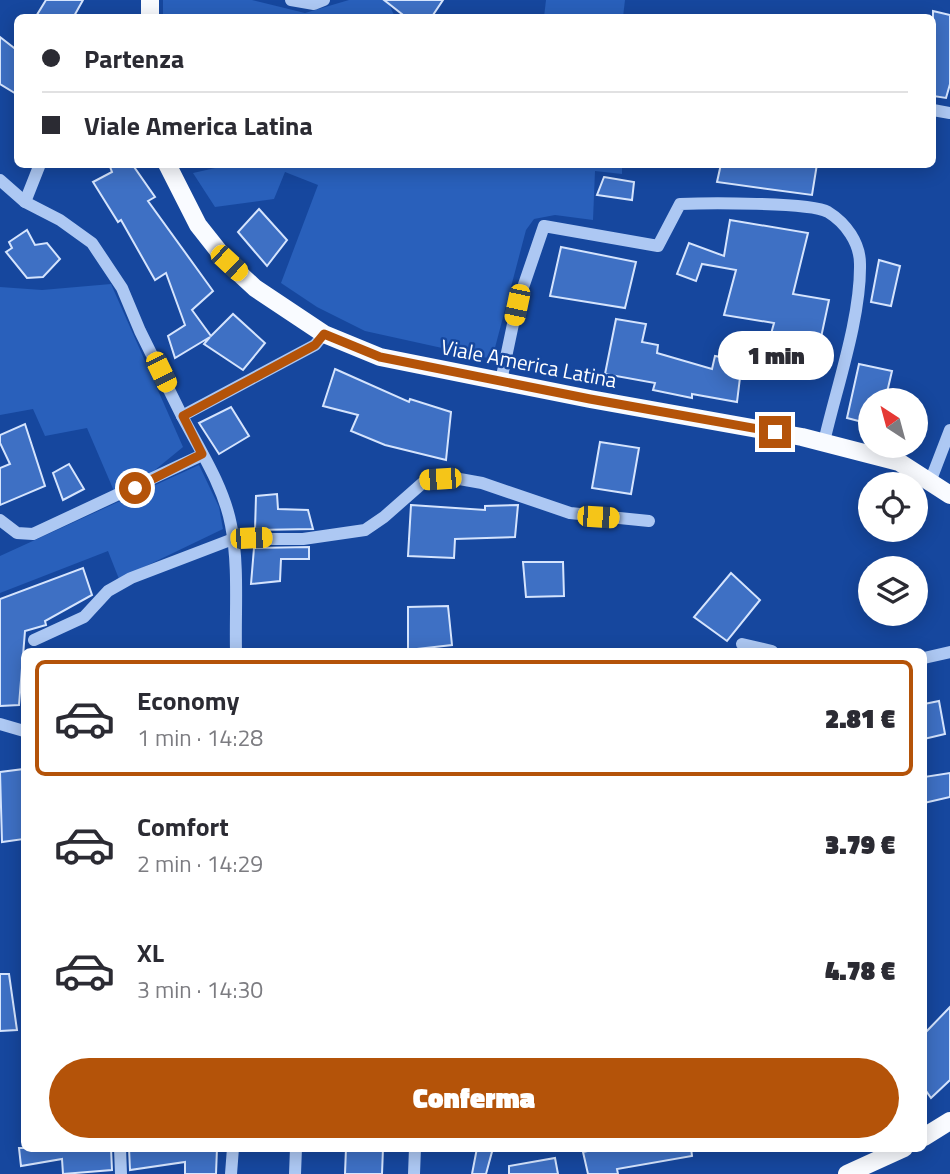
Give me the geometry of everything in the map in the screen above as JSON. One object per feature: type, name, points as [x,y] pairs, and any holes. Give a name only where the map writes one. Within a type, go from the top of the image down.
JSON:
[{"type":"main road","name":"Viale America Latina","points":[[169,168],[198,225],[229,263],[255,288],[324,334],[380,357],[824,442],[899,462],[950,495]]},
{"type":"main road","points":[[927,1136],[950,1121]]},
{"type":"main road","points":[[847,1174],[895,1152]]},
{"type":"street","points":[[291,0],[314,4],[324,0]]},
{"type":"street","points":[[25,202],[38,168]]},
{"type":"street","points":[[0,180],[25,202],[60,220],[92,243],[122,288],[140,331],[218,485],[233,539],[236,648]]},
{"type":"street","points":[[501,381],[517,305],[544,226],[658,246],[680,204],[729,202],[827,211],[851,232],[861,262],[856,306],[824,442]]},
{"type":"street","points":[[183,416],[315,345],[324,334]]},
{"type":"street","points":[[930,482],[950,430]]},
{"type":"street","points":[[0,520],[17,533],[33,534],[202,454]]},
{"type":"street","points":[[34,639],[83,617],[108,591],[131,578],[233,539],[303,539],[365,530],[426,480],[454,478],[482,483],[570,513],[649,521]]},
{"type":"street","points":[[742,644],[759,648]]},
{"type":"street","points":[[927,657],[950,652]]},
{"type":"street","points":[[0,724],[21,730]]},
{"type":"street","points":[[120,1152],[121,1174]]},
{"type":"street","points":[[231,1174],[233,1152]]},
{"type":"street","points":[[295,1174],[296,1152]]},
{"type":"street","points":[[414,1174],[415,1152]]},
{"type":"shaded area","points":[[163,0],[252,0],[305,13],[349,0],[387,0],[394,14],[163,14]]},
{"type":"shaded area","points":[[546,0],[625,0],[623,14],[544,14]]},
{"type":"shaded area","points":[[215,168],[622,168],[622,174],[595,171],[593,220],[555,215],[534,219],[526,230],[492,359],[365,331],[317,307],[281,283],[318,185],[285,172],[274,199],[215,207],[193,173]]},
{"type":"shaded area","points":[[111,284],[183,447],[144,479],[114,491],[87,428],[45,436],[33,409],[0,415],[0,287],[42,290]]},
{"type":"shaded area","points":[[199,465],[219,507],[223,529],[119,579],[108,551],[0,593],[0,556]]},
{"type":"building","points":[[46,0],[83,0],[75,14],[37,14]]},
{"type":"building","points":[[384,0],[443,0],[434,14],[402,14]]},
{"type":"building","points":[[933,11],[950,15],[950,84],[946,98],[936,96],[936,14],[933,14]]},
{"type":"building","points":[[0,37],[14,48],[14,93],[0,84]]},
{"type":"building","points":[[110,168],[135,168],[155,197],[148,201],[213,291],[192,310],[211,336],[233,314],[265,343],[243,370],[204,344],[210,337],[175,358],[168,336],[185,325],[166,273],[155,280],[121,220],[118,222],[93,182],[112,172]]},
{"type":"building","points":[[720,168],[816,168],[812,195],[717,182]]},
{"type":"building","points":[[604,177],[634,182],[632,200],[597,195]]},
{"type":"building","points":[[259,209],[287,240],[267,266],[238,232]]},
{"type":"building","points":[[730,220],[808,233],[793,294],[829,300],[813,375],[761,370],[774,323],[724,315],[736,270],[702,264],[696,281],[677,274],[689,243],[724,256]]},
{"type":"building","points":[[27,230],[35,245],[47,243],[60,259],[43,277],[27,278],[6,252],[12,248],[9,242]]},
{"type":"building","points":[[561,247],[636,262],[625,308],[550,296]]},
{"type":"building","points":[[879,260],[900,266],[891,306],[871,302]]},
{"type":"building","points":[[616,319],[646,324],[642,342],[658,345],[657,353],[712,369],[715,356],[742,361],[737,402],[692,394],[692,398],[653,390],[655,383],[605,374]]},
{"type":"building","points":[[859,364],[892,371],[888,388],[858,388],[858,421],[847,418]]},
{"type":"building","points":[[335,369],[409,402],[410,399],[451,412],[446,460],[385,445],[351,431],[358,415],[323,406]]},
{"type":"building","points":[[231,407],[249,436],[219,454],[199,423]]},
{"type":"building","points":[[25,424],[45,486],[0,505],[0,468],[10,464],[0,443],[0,435]]},
{"type":"building","points":[[600,442],[639,448],[631,494],[592,488]]},
{"type":"building","points":[[69,464],[84,489],[63,500],[53,473]]},
{"type":"building","points":[[277,494],[278,509],[308,510],[313,529],[255,530],[256,496]]},
{"type":"building","points":[[411,505],[485,510],[485,506],[518,505],[515,537],[455,539],[454,558],[408,556]]},
{"type":"building","points":[[309,547],[309,559],[281,559],[280,581],[251,584],[254,548]]},
{"type":"building","points":[[523,562],[563,562],[564,596],[526,597]]},
{"type":"building","points":[[83,568],[92,595],[45,621],[46,625],[25,631],[24,648],[21,648],[19,705],[0,706],[0,599]]},
{"type":"building","points":[[731,573],[760,600],[727,641],[694,617]]},
{"type":"building","points":[[448,606],[452,645],[408,648],[408,607]]},
{"type":"building","points":[[939,701],[945,734],[927,738],[927,703]]},
{"type":"building","points":[[21,769],[21,839],[2,842],[0,772]]},
{"type":"building","points":[[950,773],[950,797],[927,802],[927,777]]},
{"type":"building","points":[[0,974],[9,974],[17,1030],[0,1031]]},
{"type":"building","points":[[950,1007],[950,1080],[931,1098],[927,1092],[927,1031]]},
{"type":"building","points":[[19,1148],[21,1152],[111,1152],[112,1170],[63,1174],[62,1159],[21,1166]]},
{"type":"building","points":[[129,1152],[217,1152],[216,1174],[185,1174],[185,1162],[130,1170]]},
{"type":"building","points":[[346,1152],[383,1152],[382,1174],[345,1174]]},
{"type":"building","points":[[476,1152],[492,1152],[486,1174],[472,1174]]},
{"type":"building","points":[[583,1152],[692,1152],[692,1156],[617,1169],[618,1174],[588,1174]]},
{"type":"building","points":[[555,1158],[558,1174],[509,1174],[509,1166]]},
{"type":"route","points":[[135,488],[202,454],[183,416],[315,345],[324,334],[380,357],[775,432]]}]
